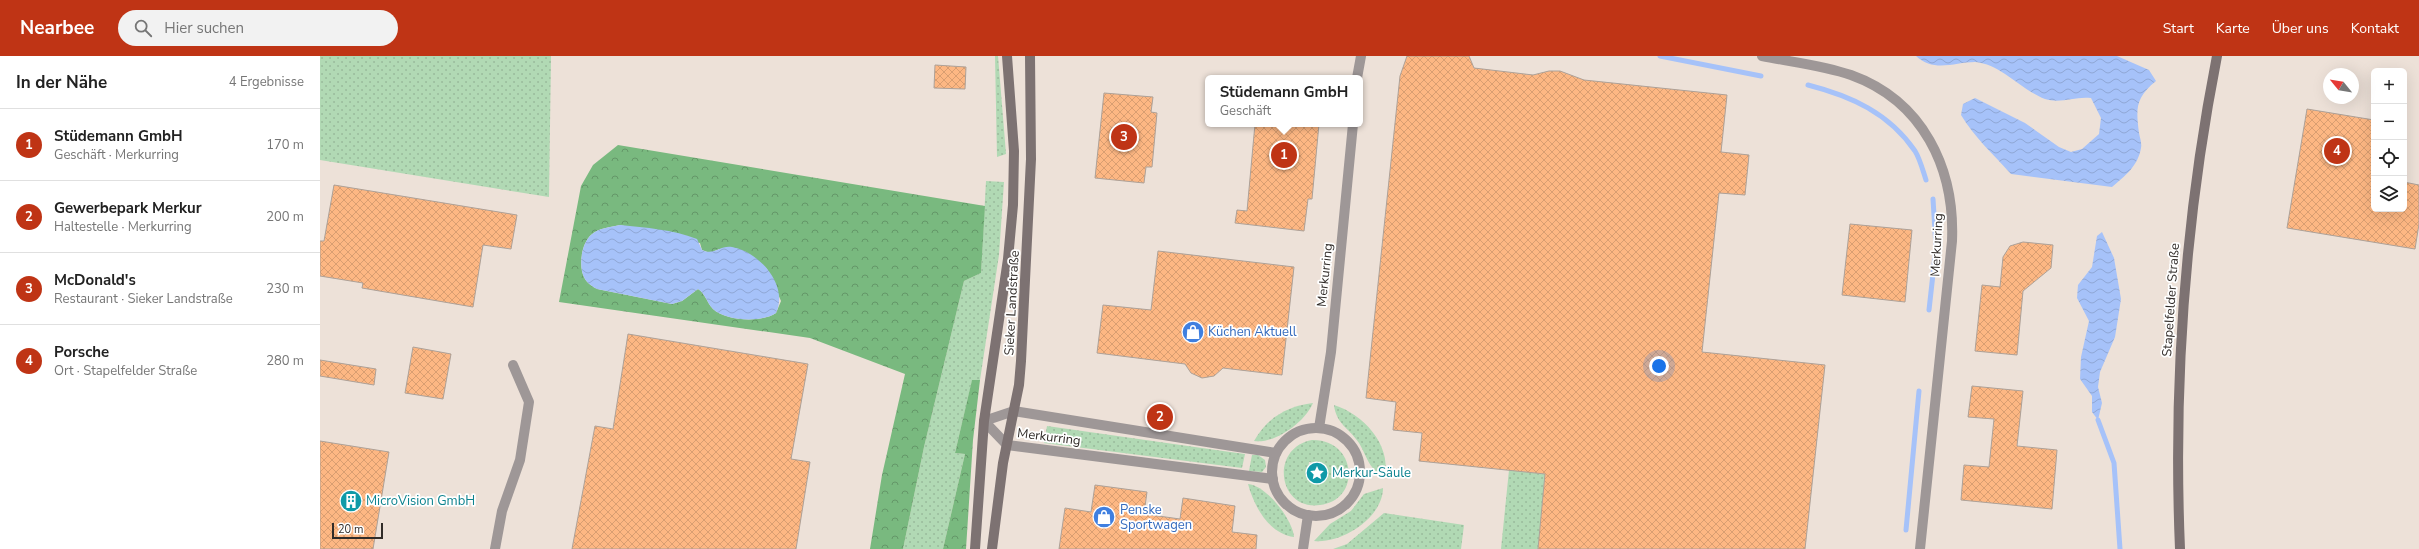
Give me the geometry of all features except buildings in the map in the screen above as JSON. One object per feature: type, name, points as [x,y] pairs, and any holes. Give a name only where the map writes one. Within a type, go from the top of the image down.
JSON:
[{"type":"main road","name":"Sieker Landstraße","points":[[975,549],[984,422],[1008,259],[1013,205],[1014,151],[1007,56]]},
{"type":"main road","name":"Sieker Landstraße","points":[[992,549],[1007,445],[1019,385],[1025,304],[1031,159],[1030,56]]},
{"type":"main road","name":"Stapelfelder Straße","points":[[2180,549],[2177,448],[2182,322],[2192,209],[2217,56]]},
{"type":"street","points":[[1358,75],[1361,56]]},
{"type":"street","name":"Merkurring","points":[[1762,56],[1838,72],[1876,88],[1889,96],[1914,119],[1934,148],[1945,174],[1953,210],[1952,241],[1920,549]]},
{"type":"street","name":"Merkurring","points":[[1320,428],[1331,352],[1353,127]]},
{"type":"street","points":[[495,549],[502,511],[520,460],[529,402],[513,365]]},
{"type":"street","name":"Merkurring","points":[[1273,479],[1007,445],[984,422],[1014,411],[1276,453]]},
{"type":"street","points":[[1320,428],[1339,434],[1351,444],[1358,459],[1360,478],[1352,498],[1340,509],[1325,515],[1308,515],[1295,511],[1284,502],[1277,493],[1272,468],[1276,453],[1292,435],[1306,429],[1320,428]]},
{"type":"street","points":[[1303,549],[1308,515]]},
{"type":"green space","points":[[320,56],[551,56],[549,197],[320,160]]},
{"type":"green space","points":[[995,56],[998,56],[1006,154],[997,157]]},
{"type":"green space","points":[[618,145],[985,206],[981,273],[964,281],[924,447],[903,549],[870,549],[882,475],[905,374],[810,338],[559,302],[581,186],[593,165]],"holes":[[[620,225],[700,243],[702,250],[710,253],[719,249],[744,251],[767,269],[781,301],[776,313],[762,318],[735,318],[726,316],[713,309],[698,289],[682,301],[672,304],[597,289],[587,282],[583,274],[581,263],[585,244],[591,235],[605,228]]]},
{"type":"green space","points":[[986,181],[1004,182],[999,255],[980,380],[972,381],[955,453],[965,454],[943,549],[903,549],[924,447],[964,281],[981,273]]},
{"type":"green space","points":[[972,380],[980,380],[973,440],[966,549],[943,549],[965,454],[955,453]]},
{"type":"green space","points":[[1313,403],[1303,417],[1288,430],[1271,439],[1254,441],[1265,426],[1279,414],[1295,407]]},
{"type":"green space","points":[[1334,405],[1355,415],[1373,432],[1384,453],[1386,464],[1385,476],[1375,471],[1372,467],[1359,443],[1340,422],[1335,412]]},
{"type":"green space","points":[[1047,426],[1245,454],[1242,468],[1044,443]]},
{"type":"green space","points":[[1312,440],[1327,442],[1338,449],[1345,459],[1349,470],[1348,482],[1343,493],[1334,501],[1320,505],[1306,504],[1295,498],[1288,489],[1284,478],[1285,466],[1289,454],[1298,445]],"holes":[[[1309,462],[1326,465],[1324,482],[1307,480]]]},
{"type":"green space","points":[[1252,455],[1258,455],[1265,460],[1266,467],[1262,472],[1249,471]]},
{"type":"green space","points":[[1509,470],[1545,474],[1538,549],[1501,549]]},
{"type":"green space","points":[[1248,484],[1263,490],[1277,504],[1289,522],[1294,537],[1277,530],[1270,524],[1258,509]]},
{"type":"green space","points":[[1383,488],[1381,499],[1376,509],[1359,527],[1336,538],[1325,541],[1314,541],[1330,524],[1351,511],[1364,494]]},
{"type":"green space","points":[[1384,513],[1464,525],[1461,549],[1333,549],[1347,544]]},
{"type":"water","points":[[1916,56],[2117,56],[2149,70],[2156,81],[2144,93],[2138,104],[2137,117],[2141,146],[2137,160],[2122,179],[2112,187],[2011,174],[1966,123],[1961,115],[1963,104],[1975,98],[2025,123],[2059,147],[2071,152],[2082,149],[2099,134],[2101,118],[2091,98],[2057,101],[2045,99],[2028,90],[1994,67],[1975,62],[1937,65],[1923,61]]},
{"type":"water","points":[[620,225],[659,229],[688,236],[697,239],[702,250],[706,252],[724,247],[732,247],[753,256],[762,263],[775,282],[779,292],[779,303],[776,313],[770,316],[753,319],[726,316],[713,309],[698,289],[682,301],[672,304],[597,289],[587,282],[583,274],[581,263],[585,244],[591,235],[597,231]]},
{"type":"water","points":[[2102,232],[2114,258],[2121,299],[2115,337],[2100,372],[2098,387],[2102,403],[2098,420],[2092,412],[2092,396],[2080,379],[2081,357],[2089,321],[2077,298],[2078,285],[2092,267],[2097,236]]},
{"type":"waterway","points":[[1660,56],[1761,76]]},
{"type":"waterway","points":[[1808,85],[1824,89],[1854,101],[1881,116],[1905,138],[1915,151],[1926,180]]},
{"type":"waterway","points":[[1929,310],[1936,247],[1933,199]]},
{"type":"waterway","points":[[1906,530],[1919,391]]},
{"type":"waterway","points":[[2098,420],[2114,463],[2120,549]]},
{"type":"place","name":"McDonald's","points":[[1124,137]]},
{"type":"place","name":"Porsche","points":[[2337,151]]},
{"type":"place","name":"Stüdemann GmbH","points":[[1284,155]]},
{"type":"place","name":"Küchen Aktuell","points":[[1193,332]]},
{"type":"place","name":"Gewerbepark Merkur","points":[[1160,417]]},
{"type":"place","name":"Merkur-Säule","points":[[1317,473]]},
{"type":"place","name":"MicroVision GmbH","points":[[351,501]]},
{"type":"place","name":"Penske Sportwagen","points":[[1104,517]]}]
